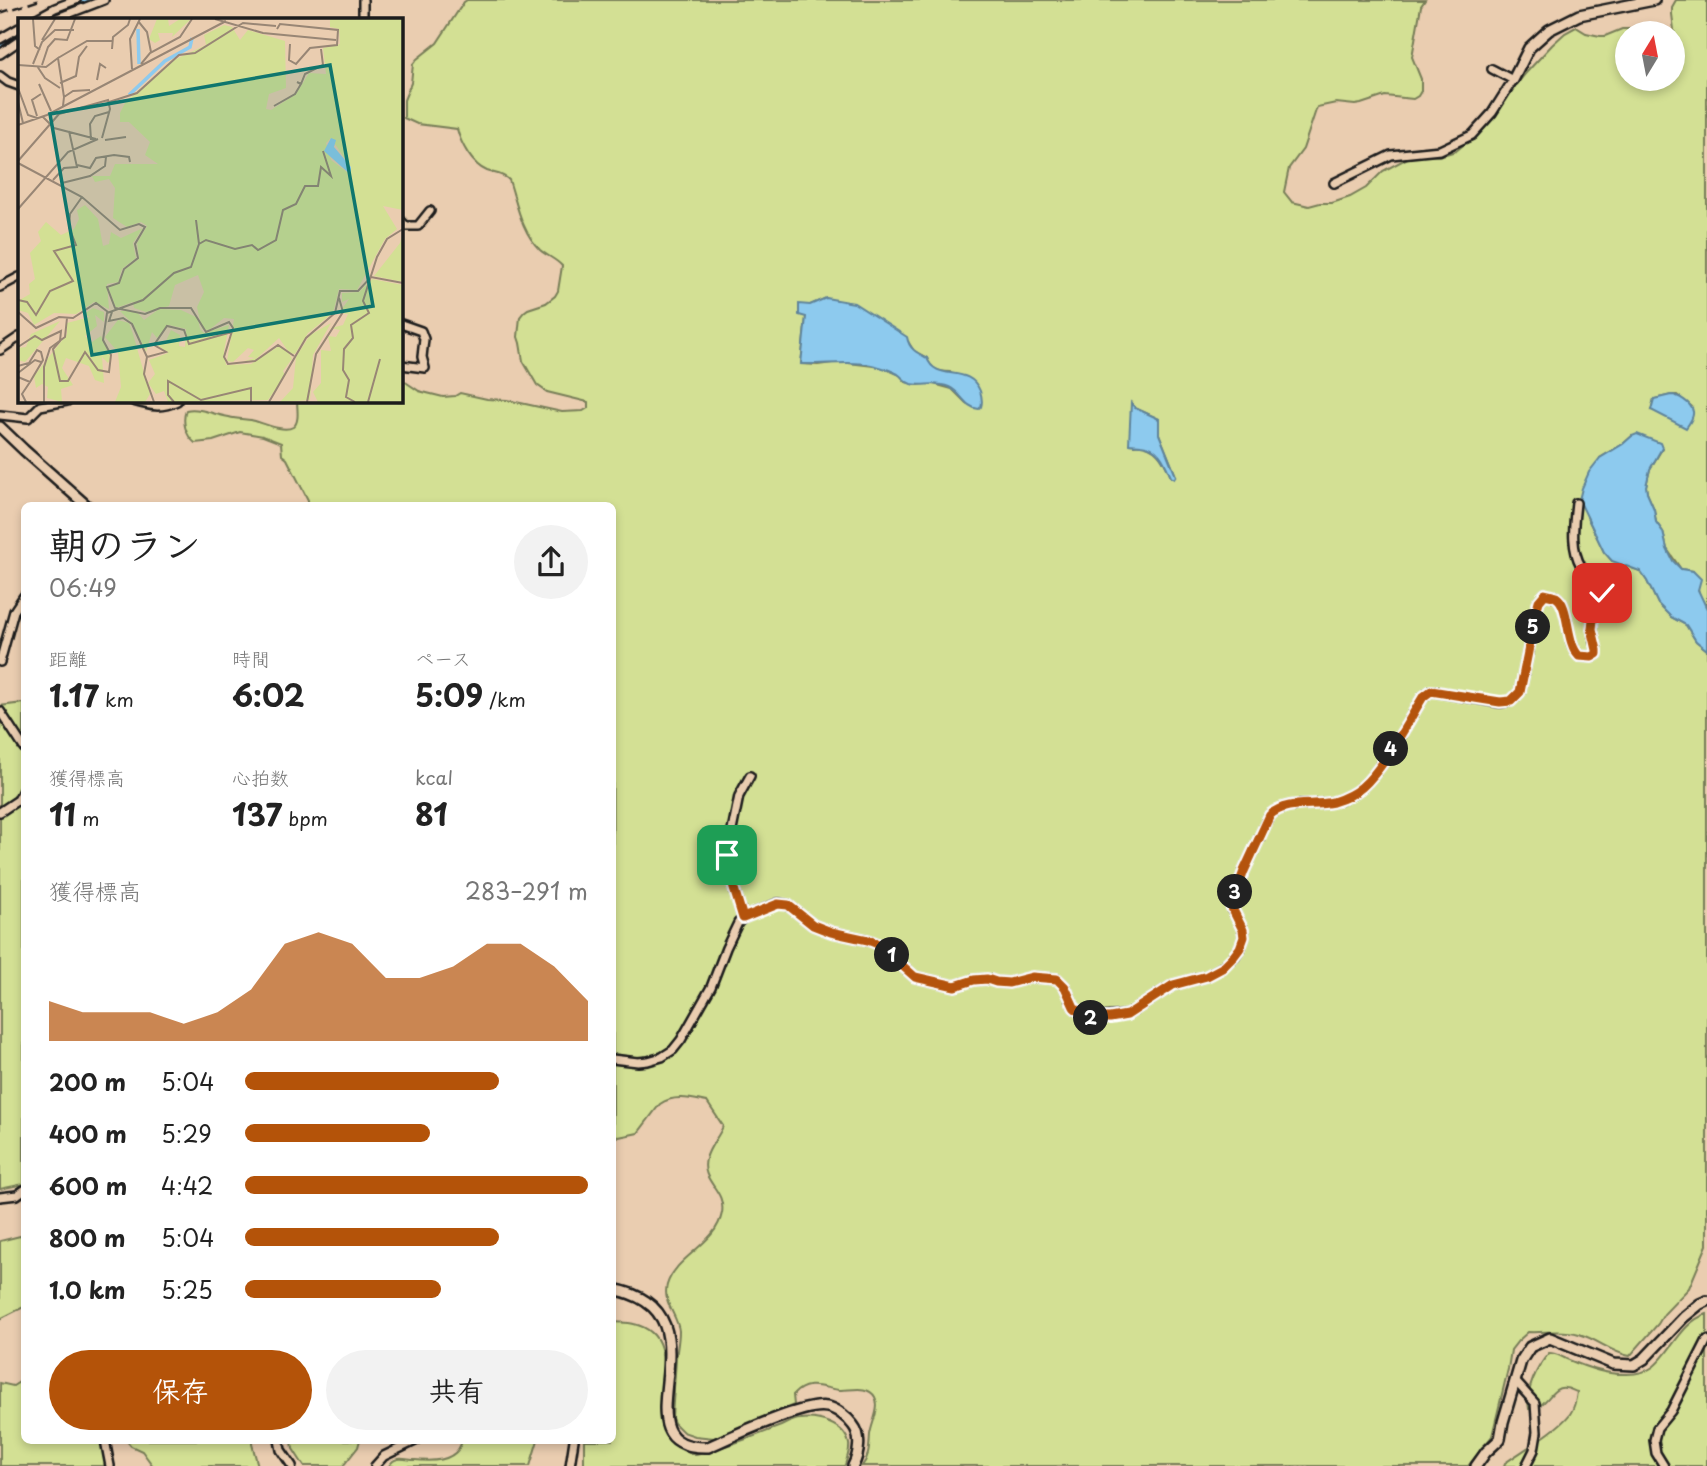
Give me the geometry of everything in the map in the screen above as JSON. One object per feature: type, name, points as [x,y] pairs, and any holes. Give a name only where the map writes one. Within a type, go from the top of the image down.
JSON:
[{"type":"street","points":[[37,18],[76,0]]},
{"type":"street","points":[[58,18],[104,0]]},
{"type":"street","points":[[363,0],[363,18]]},
{"type":"street","points":[[1335,183],[1391,155],[1440,150],[1472,135],[1492,113],[1529,48],[1549,30],[1579,15],[1654,0]]},
{"type":"street","points":[[0,39],[18,29]]},
{"type":"street","points":[[0,54],[18,42]]},
{"type":"street","points":[[1492,69],[1513,80]]},
{"type":"street","points":[[0,76],[18,86]]},
{"type":"street","points":[[402,222],[406,226],[418,226],[429,211]]},
{"type":"street","points":[[0,287],[18,278]]},
{"type":"street","points":[[402,324],[421,331],[425,368],[402,365]]},
{"type":"street","points":[[0,350],[18,338]]},
{"type":"street","points":[[0,415],[28,418],[40,406],[62,402]]},
{"type":"street","points":[[136,402],[156,408],[175,402]]},
{"type":"street","points":[[0,427],[82,502]]},
{"type":"street","points":[[616,1059],[648,1062],[662,1058],[673,1050],[711,987],[738,923],[743,918],[778,904],[788,905],[813,925],[878,944],[915,977],[955,986],[987,979],[1009,983],[1032,977],[1057,979],[1065,987],[1074,1007],[1090,1018],[1127,1015],[1173,985],[1207,976],[1222,968],[1240,948],[1244,937],[1231,906],[1270,815],[1286,806],[1331,803],[1362,787],[1381,764],[1423,697],[1431,691],[1500,702],[1511,701],[1520,692],[1536,612],[1539,601],[1545,594],[1556,596],[1560,600],[1574,651],[1579,656],[1592,657],[1597,654],[1592,629],[1602,593],[1580,564],[1574,544],[1576,503]]},
{"type":"street","points":[[0,662],[14,611],[21,600]]},
{"type":"street","points":[[0,712],[21,744]]},
{"type":"street","points":[[743,918],[727,866],[727,855],[739,796],[750,776]]},
{"type":"street","points":[[0,812],[18,800],[21,794]]},
{"type":"street","points":[[0,1197],[21,1192]]},
{"type":"street","points":[[616,1290],[629,1292],[649,1302],[667,1328],[670,1346],[665,1409],[666,1424],[674,1438],[694,1448],[708,1447],[795,1412],[826,1406],[840,1412],[857,1429],[859,1455],[853,1466]]},
{"type":"street","points":[[1476,1466],[1500,1439],[1521,1361],[1530,1348],[1550,1338],[1613,1364],[1633,1365],[1644,1359],[1684,1317],[1707,1301]]},
{"type":"street","points":[[1664,1466],[1656,1453],[1654,1440],[1657,1429],[1671,1411],[1707,1340]]},
{"type":"street","points":[[1516,1382],[1535,1403],[1537,1432],[1534,1450],[1526,1466]]},
{"type":"street","points":[[106,1444],[110,1466]]},
{"type":"street","points":[[280,1444],[292,1466]]},
{"type":"street","points":[[375,1466],[384,1456],[409,1444]]},
{"type":"street","points":[[570,1466],[573,1444]]},
{"type":"green space","points":[[467,0],[1425,0],[1421,6],[1412,57],[1421,79],[1418,96],[1413,99],[1385,96],[1355,105],[1336,103],[1317,107],[1303,149],[1289,168],[1284,192],[1292,202],[1309,206],[1350,197],[1366,188],[1383,171],[1415,154],[1439,156],[1456,151],[1475,135],[1552,45],[1576,27],[1586,33],[1600,36],[1615,32],[1615,91],[1685,91],[1685,21],[1673,21],[1672,7],[1676,0],[1707,0],[1707,609],[1693,571],[1681,569],[1667,549],[1647,493],[1650,469],[1662,449],[1632,436],[1600,458],[1587,517],[1604,552],[1612,561],[1640,571],[1658,604],[1671,617],[1686,625],[1696,641],[1707,650],[1707,1245],[1689,1288],[1630,1356],[1586,1336],[1560,1331],[1528,1332],[1511,1350],[1492,1436],[1468,1466],[862,1466],[868,1455],[876,1411],[875,1397],[863,1389],[839,1390],[815,1386],[798,1390],[793,1395],[794,1405],[714,1438],[683,1432],[674,1423],[672,1418],[679,1331],[666,1291],[672,1275],[712,1234],[722,1213],[720,1198],[705,1167],[707,1154],[723,1126],[707,1102],[677,1098],[660,1104],[638,1133],[616,1136],[616,502],[308,502],[287,459],[282,455],[281,443],[240,432],[213,441],[195,443],[184,423],[186,410],[197,410],[289,429],[297,422],[297,402],[402,402],[402,380],[419,391],[443,397],[460,393],[562,412],[583,411],[588,408],[588,402],[547,392],[537,385],[523,361],[518,337],[520,317],[524,312],[555,296],[562,266],[540,250],[528,234],[509,180],[477,164],[464,147],[457,129],[417,124],[404,118],[404,100],[411,83],[413,64],[437,43]],"holes":[[[826,298],[907,340],[914,351],[927,358],[933,367],[950,372],[967,404],[952,389],[930,383],[918,385],[906,382],[900,375],[882,367],[840,362],[801,364],[806,317],[810,305]],[[1677,395],[1691,406],[1651,410],[1654,399]],[[1132,404],[1159,419],[1159,434],[1176,476],[1171,477],[1154,450],[1134,445]]]},
{"type":"green space","points":[[21,703],[21,1185],[0,1189],[0,706]]},
{"type":"green space","points":[[21,1236],[21,1308],[0,1319],[0,1241]]},
{"type":"green space","points":[[1707,1314],[1707,1466],[1504,1466],[1558,1426],[1574,1406],[1577,1392],[1560,1388],[1540,1405],[1529,1409],[1533,1379],[1549,1353],[1605,1372],[1641,1372],[1660,1361],[1683,1330]]},
{"type":"green space","points":[[616,1322],[634,1324],[651,1332],[660,1345],[663,1361],[660,1417],[664,1433],[681,1449],[698,1454],[737,1443],[801,1419],[830,1423],[842,1431],[849,1444],[844,1466],[584,1466],[584,1444],[616,1444]]},
{"type":"green space","points":[[21,1381],[21,1444],[106,1444],[109,1466],[0,1466],[0,1383],[13,1386]]},
{"type":"green space","points":[[129,1444],[252,1444],[258,1466],[153,1466],[142,1451]]},
{"type":"green space","points":[[292,1444],[359,1444],[343,1466],[304,1466]]},
{"type":"green space","points":[[461,1444],[537,1444],[530,1466],[389,1466],[398,1459],[444,1459],[456,1453]]},
{"type":"water","points":[[826,298],[854,303],[907,337],[912,348],[938,370],[968,378],[980,391],[981,407],[979,409],[970,406],[949,387],[939,384],[911,384],[896,373],[873,365],[801,364],[806,317],[799,315],[799,304],[810,305]]},
{"type":"water","points":[[1671,395],[1684,400],[1692,409],[1693,416],[1686,428],[1651,410],[1654,399]]},
{"type":"water","points":[[1131,403],[1135,408],[1159,419],[1159,434],[1176,476],[1174,479],[1152,448],[1129,444]]},
{"type":"water","points":[[1637,434],[1660,443],[1662,448],[1650,469],[1647,493],[1673,561],[1681,569],[1693,571],[1701,579],[1698,590],[1707,609],[1707,650],[1696,641],[1686,625],[1671,617],[1658,604],[1640,571],[1612,561],[1604,552],[1579,500],[1589,472],[1600,458]]},
{"type":"waterway","points":[[46,18],[85,0]]},
{"type":"waterway","points":[[0,46],[18,35]]},
{"type":"railway","points":[[0,13],[40,0]]},
{"type":"route","points":[[727,855],[727,866],[743,918],[778,904],[788,905],[813,925],[878,944],[915,977],[955,986],[987,979],[1009,983],[1038,976],[1057,979],[1065,987],[1074,1007],[1082,1014],[1090,1018],[1127,1015],[1173,985],[1207,976],[1222,968],[1240,948],[1244,937],[1243,930],[1231,906],[1270,815],[1286,806],[1331,803],[1362,787],[1381,764],[1423,697],[1431,691],[1500,702],[1511,701],[1520,692],[1536,612],[1539,601],[1545,594],[1556,596],[1560,600],[1574,651],[1579,656],[1592,657],[1597,654],[1592,629],[1602,593]]}]
